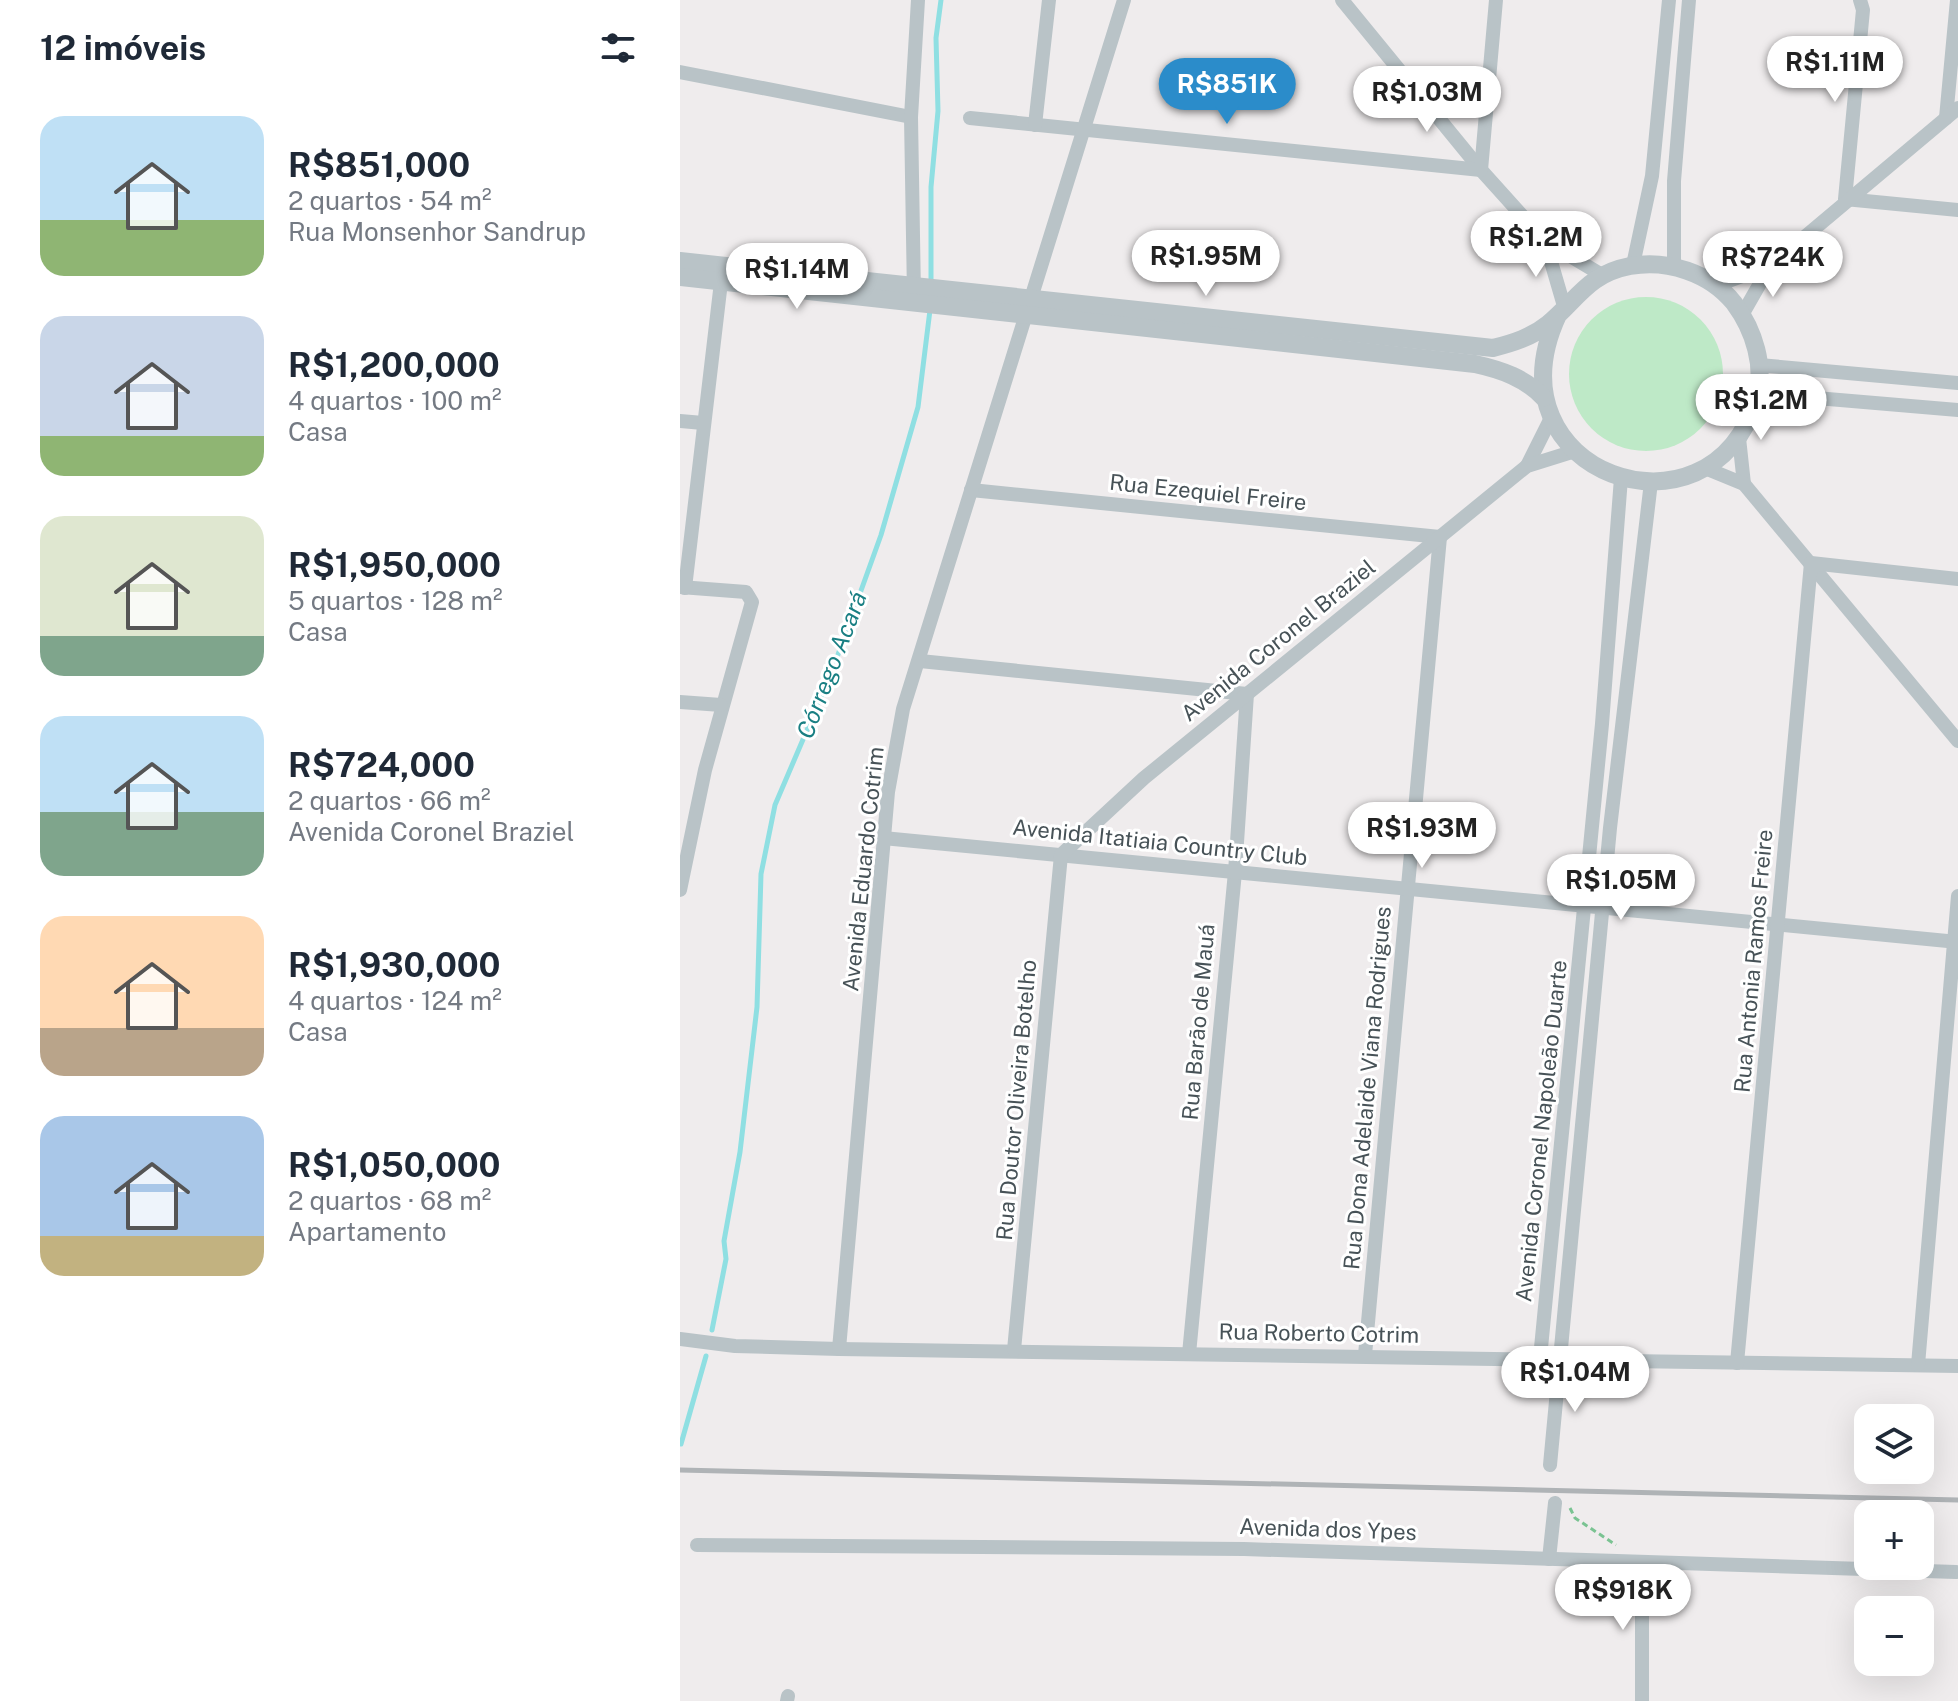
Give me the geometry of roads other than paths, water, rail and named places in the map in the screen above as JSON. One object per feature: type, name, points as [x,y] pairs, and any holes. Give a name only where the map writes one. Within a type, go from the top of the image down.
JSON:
[{"type":"street","points":[[917,295],[911,117],[918,0]]},
{"type":"street","points":[[1035,125],[1049,0]]},
{"type":"street","name":"Avenida Eduardo Cotrim","points":[[839,1349],[883,838],[903,709],[1124,0]]},
{"type":"street","points":[[1342,0],[1481,170],[1545,241],[1602,275]]},
{"type":"street","points":[[1481,170],[1496,0]]},
{"type":"street","points":[[1633,265],[1652,176],[1669,0]]},
{"type":"street","points":[[1674,267],[1674,181],[1689,0]]},
{"type":"street","points":[[1845,199],[1863,10],[1860,0]]},
{"type":"street","points":[[1742,315],[1770,266],[1845,199],[1952,113],[1957,0]]},
{"type":"street","points":[[680,72],[911,117]]},
{"type":"street","points":[[970,118],[1481,170]]},
{"type":"street","points":[[1845,199],[1958,210]]},
{"type":"street","points":[[1476,356],[1536,332],[1561,310],[1602,275],[1633,265],[1674,267],[1715,286],[1742,315],[1754,339],[1759,365],[1758,393],[1739,438],[1705,468],[1679,479],[1651,482],[1621,478],[1596,467],[1575,451],[1551,418],[1544,398],[1541,365],[1546,339],[1561,310],[1545,241]]},
{"type":"street","points":[[680,261],[942,298],[1476,356],[1533,386],[1544,398]]},
{"type":"street","points":[[1715,286],[1770,266]]},
{"type":"street","points":[[680,277],[917,295]]},
{"type":"street","points":[[680,890],[686,824],[751,611],[752,597],[746,592],[682,587],[721,282]]},
{"type":"street","points":[[1759,365],[1958,383]]},
{"type":"street","points":[[1846,401],[1848,372]]},
{"type":"street","points":[[1758,393],[1958,410]]},
{"type":"street","name":"Avenida Coronel Braziel","points":[[1527,466],[1551,418]]},
{"type":"street","points":[[680,421],[703,423]]},
{"type":"street","points":[[1739,438],[1744,484]]},
{"type":"street","name":"Avenida Coronel Braziel","points":[[1061,855],[1144,778],[1527,466],[1575,451]]},
{"type":"street","points":[[1705,468],[1744,484],[1958,741]]},
{"type":"street","name":"Avenida Coronel Napoleão Duarte","points":[[1540,1358],[1621,478]]},
{"type":"street","name":"Avenida Coronel Napoleão Duarte","points":[[1550,1465],[1622,717],[1651,482]]},
{"type":"street","name":"Rua Ezequiel Freire","points":[[971,490],[1440,537]]},
{"type":"street","name":"Rua Dona Adelaide Viana Rodrigues","points":[[1365,1355],[1440,537]]},
{"type":"street","points":[[1811,563],[1958,579]]},
{"type":"street","name":"Rua Antonia Ramos Freire","points":[[1737,1363],[1811,563]]},
{"type":"street","points":[[920,661],[1247,694]]},
{"type":"street","name":"Rua Barão de Mauá","points":[[1189,1354],[1235,872],[1247,694]]},
{"type":"street","points":[[680,702],[721,705]]},
{"type":"street","name":"Avenida Itatiaia Country Club","points":[[883,838],[1955,941]]},
{"type":"street","name":"Rua Doutor Oliveira Botelho","points":[[1014,1350],[1061,855]]},
{"type":"street","points":[[1918,1365],[1958,896]]},
{"type":"street","name":"Rua Roberto Cotrim","points":[[680,1339],[735,1346],[839,1349],[1958,1366]]},
{"type":"street","points":[[1549,1559],[1562,1504]]},
{"type":"street","name":"Avenida dos Ypes","points":[[697,1545],[1244,1549],[1763,1563],[1956,1572]]},
{"type":"street","points":[[1642,1562],[1642,1701]]},
{"type":"waterway","name":"Córrego Acará","points":[[931,284],[931,187],[938,111],[936,38],[941,0]]},
{"type":"waterway","name":"Córrego Acará","points":[[712,1330],[726,1259],[724,1241],[740,1152],[757,1007],[761,874],[775,805],[831,674],[881,535],[918,407],[930,310]]},
{"type":"waterway","name":"Córrego Acará","points":[[681,1444],[706,1356]]},
{"type":"railway","points":[[680,1470],[1958,1500]]}]
